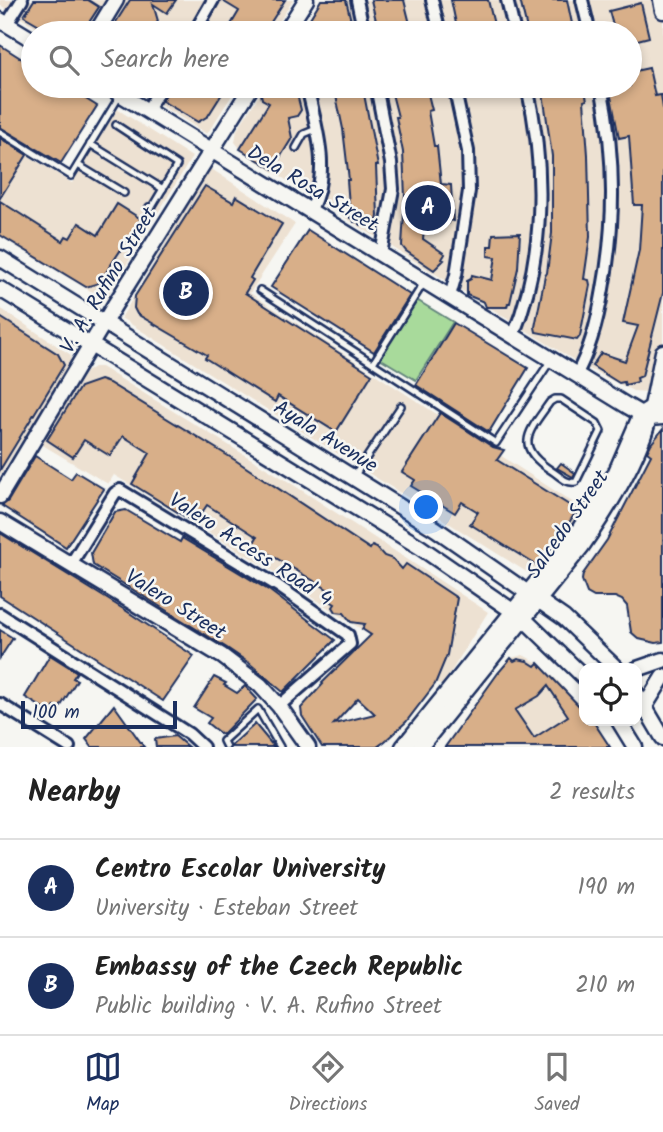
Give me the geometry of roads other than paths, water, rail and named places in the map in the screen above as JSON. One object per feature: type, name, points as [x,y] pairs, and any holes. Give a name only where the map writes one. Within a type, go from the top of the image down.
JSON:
[{"type":"street","points":[[21,33],[4,22],[22,0]]},
{"type":"street","points":[[103,21],[116,0]]},
{"type":"street","points":[[201,21],[214,0]]},
{"type":"street","points":[[293,21],[306,0]]},
{"type":"street","points":[[356,0],[361,21]]},
{"type":"street","points":[[432,0],[437,21]]},
{"type":"street","points":[[507,0],[512,21]]},
{"type":"street","points":[[582,0],[587,21]]},
{"type":"street","points":[[661,0],[663,11]]},
{"type":"street","name":"Dela Rosa Street","points":[[128,98],[576,376],[653,413]]},
{"type":"street","points":[[147,110],[154,98]]},
{"type":"street","name":"V. A. Rufino Street","points":[[0,496],[82,363],[90,345],[245,98]]},
{"type":"street","points":[[310,98],[323,167],[320,189],[310,211]]},
{"type":"street","points":[[378,98],[391,163],[393,189],[381,254]]},
{"type":"street","points":[[450,296],[456,275],[469,191],[468,151],[457,98]]},
{"type":"street","points":[[513,337],[525,304],[535,262],[539,219],[538,143],[529,98]]},
{"type":"street","points":[[576,376],[593,336],[599,312],[613,216],[611,148],[603,98]]},
{"type":"street","name":"Ayala Avenue","points":[[0,258],[436,529],[571,624],[611,663]]},
{"type":"street","points":[[0,289],[420,547],[518,616],[579,672]]},
{"type":"street","points":[[0,486],[90,345]]},
{"type":"street","name":"Salcedo Street","points":[[518,616],[604,513],[625,478],[653,413],[663,352]]},
{"type":"street","name":"Valero Access Road 4","points":[[71,564],[115,492],[120,490],[278,586],[351,639],[350,644],[279,706]]},
{"type":"street","name":"Valero Street","points":[[0,522],[222,656],[260,685],[279,706],[308,747]]},
{"type":"street","points":[[0,614],[189,734],[203,747]]},
{"type":"street","points":[[422,746],[518,616]]},
{"type":"street","points":[[403,747],[518,616]]},
{"type":"street","points":[[642,666],[663,660]]},
{"type":"street","points":[[642,699],[663,677]]},
{"type":"street","points":[[642,702],[663,738]]},
{"type":"street","points":[[0,704],[69,747]]},
{"type":"street","points":[[622,726],[635,747]]},
{"type":"lane","points":[[0,132],[71,176],[119,98]]},
{"type":"lane","points":[[116,125],[175,163],[177,168],[149,208]]},
{"type":"lane","points":[[296,148],[304,134],[316,129]]},
{"type":"lane","points":[[90,144],[163,189]]},
{"type":"lane","points":[[78,165],[124,193]]},
{"type":"lane","points":[[373,363],[425,281]]},
{"type":"lane","points":[[260,290],[496,443],[551,360]]},
{"type":"lane","points":[[561,399],[597,424],[601,431],[586,466],[576,482],[570,483],[531,457],[528,447],[528,434],[531,429],[550,402],[561,399]]},
{"type":"lane","points":[[353,478],[401,406]]},
{"type":"lane","points":[[512,416],[521,422]]},
{"type":"lane","points":[[226,747],[223,741],[258,709],[280,747]]},
{"type":"place","name":"Centro Escolar University","points":[[428,208]]},
{"type":"place","name":"Embassy of the Czech Republic","points":[[186,293]]}]
